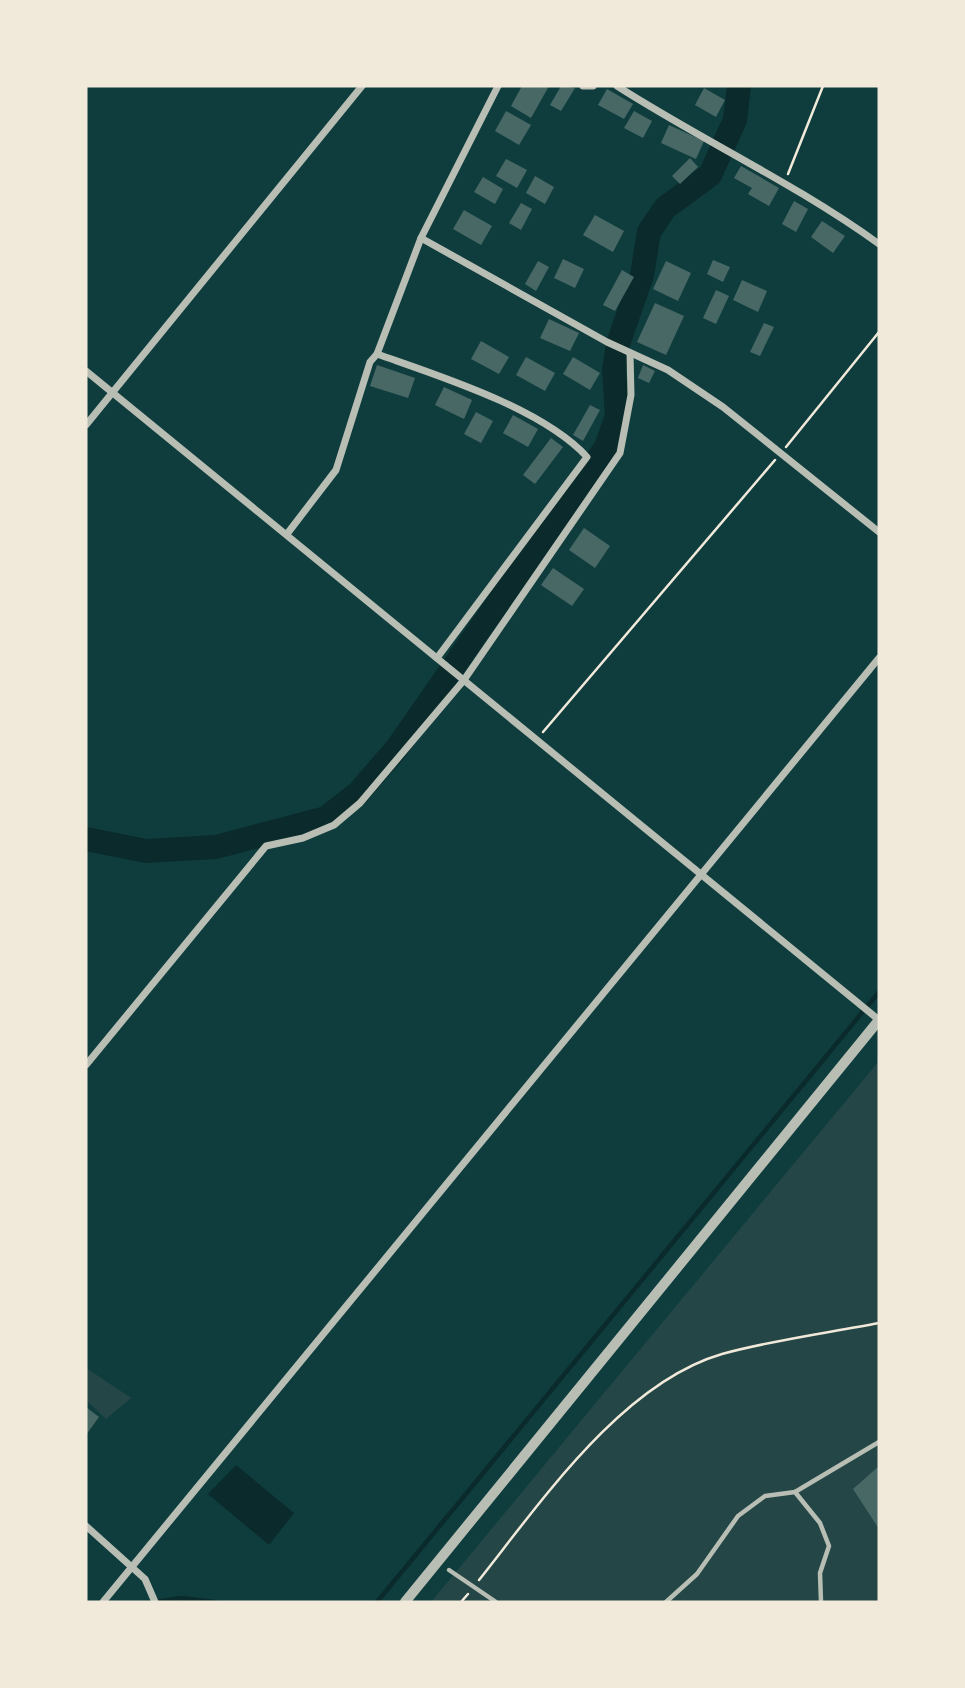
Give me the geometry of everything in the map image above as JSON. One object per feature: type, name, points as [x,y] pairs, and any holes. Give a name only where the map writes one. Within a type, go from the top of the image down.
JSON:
[{"type":"street","points":[[86,425],[362,86]]},
{"type":"street","points":[[287,534],[336,470],[370,362],[377,354],[421,238],[498,86]]},
{"type":"street","points":[[583,86],[593,86]]},
{"type":"street","points":[[617,86],[667,117],[785,181],[879,244]]},
{"type":"street","points":[[421,238],[607,342],[668,370],[723,407],[879,532]]},
{"type":"street","points":[[86,1065],[266,846],[303,838],[334,825],[360,803],[464,680],[620,453],[631,395],[630,353]]},
{"type":"street","points":[[377,354],[503,401],[575,444],[587,457],[437,658]]},
{"type":"street","points":[[86,371],[538,738],[700,875],[879,1020],[405,1602]]},
{"type":"street","points":[[103,1602],[879,658]]},
{"type":"street","points":[[86,1526],[133,1567],[153,1598]]},
{"type":"lane","points":[[666,1602],[697,1574],[738,1516],[765,1496],[795,1492],[879,1442]]},
{"type":"lane","points":[[795,1492],[820,1523],[829,1546],[820,1573],[821,1602]]},
{"type":"lane","points":[[449,1570],[496,1602]]},
{"type":"path","points":[[785,181],[823,86]]},
{"type":"path","points":[[538,738],[781,453],[879,332]]},
{"type":"path","points":[[473,1587],[583,1452],[624,1412],[662,1383],[720,1355],[879,1323]]},
{"type":"shaded area","points":[[879,1061],[879,1602],[431,1602]]},
{"type":"shaded area","points":[[86,1368],[131,1398],[106,1419],[86,1400]]},
{"type":"shaded area","points":[[236,1465],[294,1513],[269,1545],[208,1494]]},
{"type":"building","points":[[522,86],[549,86],[531,118],[511,106]]},
{"type":"building","points":[[561,86],[575,88],[561,111],[550,105]]},
{"type":"building","points":[[704,88],[725,100],[716,117],[695,105]]},
{"type":"building","points":[[607,89],[633,104],[624,119],[598,105]]},
{"type":"building","points":[[506,111],[531,125],[519,145],[495,131]]},
{"type":"building","points":[[634,111],[652,121],[643,138],[624,128]]},
{"type":"building","points":[[669,125],[704,141],[696,159],[661,143]]},
{"type":"building","points":[[690,158],[698,167],[680,184],[672,176]]},
{"type":"building","points":[[506,159],[527,170],[517,188],[496,176]]},
{"type":"building","points":[[741,166],[779,188],[769,206],[748,194],[752,188],[734,178]]},
{"type":"building","points":[[535,176],[554,187],[545,204],[526,193]]},
{"type":"building","points":[[483,177],[503,189],[495,204],[474,192]]},
{"type":"building","points":[[794,201],[808,209],[796,232],[782,224]]},
{"type":"building","points":[[521,203],[532,209],[521,230],[509,223]]},
{"type":"building","points":[[464,210],[492,226],[481,245],[453,229]]},
{"type":"building","points":[[595,215],[624,231],[613,252],[583,235]]},
{"type":"building","points":[[822,221],[845,236],[833,253],[811,237]]},
{"type":"building","points":[[563,259],[584,269],[575,288],[554,278]]},
{"type":"building","points":[[713,260],[730,267],[723,282],[707,274]]},
{"type":"building","points":[[538,261],[549,267],[536,291],[525,284]]},
{"type":"building","points":[[666,261],[691,273],[678,301],[653,289]]},
{"type":"building","points":[[622,270],[634,277],[615,311],[603,305]]},
{"type":"building","points":[[742,280],[767,291],[758,312],[733,300]]},
{"type":"building","points":[[716,290],[729,296],[716,324],[703,318]]},
{"type":"building","points":[[655,303],[684,316],[666,355],[637,342]]},
{"type":"building","points":[[549,319],[579,333],[570,351],[540,338]]},
{"type":"building","points":[[764,323],[774,327],[760,356],[750,352]]},
{"type":"building","points":[[481,341],[509,357],[499,374],[471,359]]},
{"type":"building","points":[[526,357],[555,373],[545,391],[516,375]]},
{"type":"building","points":[[573,357],[600,373],[590,390],[563,374]]},
{"type":"building","points":[[377,365],[415,378],[408,398],[370,386]]},
{"type":"building","points":[[643,365],[655,371],[649,383],[638,378]]},
{"type":"building","points":[[444,387],[472,400],[464,419],[435,405]]},
{"type":"building","points":[[590,405],[600,410],[583,441],[573,435]]},
{"type":"building","points":[[476,412],[493,421],[481,443],[464,434]]},
{"type":"building","points":[[513,415],[538,429],[528,447],[503,433]]},
{"type":"building","points":[[551,438],[563,447],[535,484],[523,475]]},
{"type":"building","points":[[584,528],[610,546],[595,568],[569,550]]},
{"type":"building","points":[[553,568],[584,589],[572,606],[541,585]]},
{"type":"building","points":[[86,1407],[99,1417],[86,1435]]},
{"type":"building","points":[[879,1466],[879,1529],[853,1489]]},
{"type":"waterway","points":[[86,839],[146,851],[216,847],[326,818],[358,793],[397,748],[606,447],[617,416],[614,370],[618,344],[642,275],[649,232],[665,208],[710,175],[735,120],[739,86]]},
{"type":"waterway","points":[[377,1602],[879,992]]},
{"type":"waterway","points":[[156,1602],[181,1598],[215,1602]]}]
